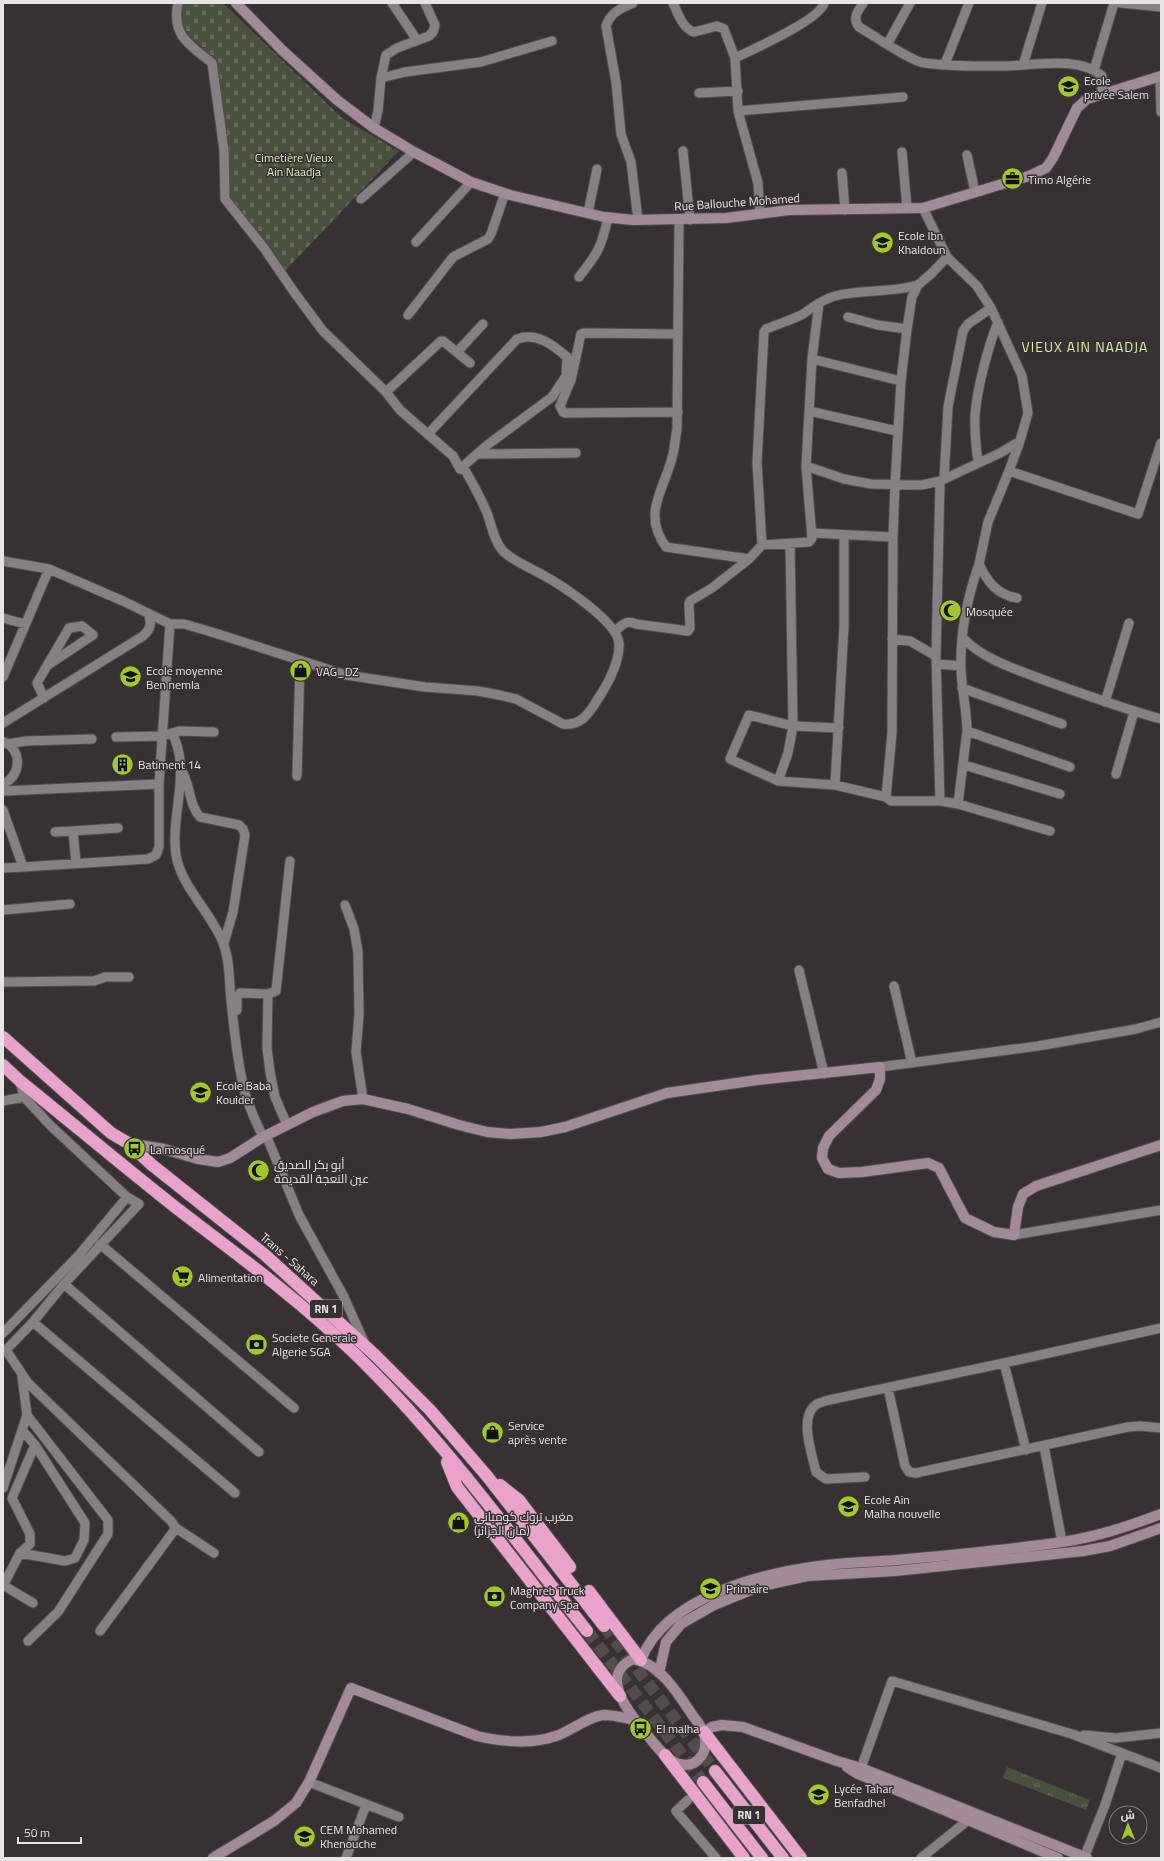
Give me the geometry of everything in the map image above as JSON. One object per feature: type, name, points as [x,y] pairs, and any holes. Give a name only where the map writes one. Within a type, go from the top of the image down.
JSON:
[{"type":"highway","name":"Trans - Sahara","points":[[3,1037],[111,1133],[128,1143],[152,1165],[264,1254],[365,1346],[430,1410],[487,1476],[604,1626]]},
{"type":"highway","name":"RN 1","points":[[3,1065],[20,1081],[175,1206],[253,1265],[306,1309],[376,1375],[442,1450],[587,1631]]},
{"type":"highway","points":[[442,1450],[457,1487],[620,1696]]},
{"type":"highway","points":[[487,1476],[519,1500],[642,1660]]},
{"type":"highway","points":[[704,1732],[801,1858]]},
{"type":"highway","points":[[665,1755],[744,1858]]},
{"type":"highway","name":"RN 1","points":[[715,1772],[783,1858]]},
{"type":"highway","name":"RN 1","points":[[703,1782],[762,1858]]},
{"type":"street","points":[[3,561],[49,569],[170,624],[184,624],[351,676],[425,687],[499,694],[516,699],[563,724],[579,722],[588,715],[602,694],[615,663],[619,642],[615,631],[592,609],[559,584],[504,551],[496,542],[487,514],[465,470],[460,468],[453,456],[400,410],[386,392],[323,331],[264,248],[225,199],[224,150],[212,63],[187,42],[177,28],[178,3]]},
{"type":"street","name":"Rue Ballouche Mohamed","points":[[236,3],[318,84],[337,100],[374,128],[414,152],[471,182],[505,193],[608,218],[638,220],[690,220],[726,218],[789,210],[923,208],[1029,176],[1046,168],[1053,158],[1077,108],[1087,99],[1160,76]]},
{"type":"street","points":[[392,3],[417,40]]},
{"type":"street","points":[[374,128],[378,111],[381,78],[386,55],[397,48],[429,36],[433,32],[435,25],[425,3]]},
{"type":"street","points":[[634,3],[614,12],[609,17],[606,26],[616,82],[621,134],[631,162],[638,220]]},
{"type":"street","points":[[673,3],[686,27],[690,31],[694,32],[717,26],[724,29],[735,58],[738,111],[758,183],[760,214]]},
{"type":"street","points":[[735,58],[799,26],[820,11],[824,3]]},
{"type":"street","points":[[863,3],[856,15],[856,23],[859,27],[924,63],[1075,65],[1094,70],[1102,76],[1103,84],[1100,95]]},
{"type":"street","points":[[888,43],[910,3]]},
{"type":"street","points":[[945,64],[968,3]]},
{"type":"street","points":[[1023,65],[1042,3]]},
{"type":"street","points":[[1094,70],[1114,3]]},
{"type":"street","points":[[1121,3],[1161,8]]},
{"type":"street","points":[[381,78],[405,72],[481,62],[552,41]]},
{"type":"street","points":[[1160,76],[1161,112]]},
{"type":"street","points":[[700,93],[738,91]]},
{"type":"street","points":[[738,111],[903,97]]},
{"type":"street","points":[[683,151],[690,220]]},
{"type":"street","points":[[361,199],[414,152]]},
{"type":"street","points":[[902,152],[907,208]]},
{"type":"street","points":[[967,155],[975,192]]},
{"type":"street","points":[[588,213],[597,169]]},
{"type":"street","points":[[842,173],[846,210]]},
{"type":"street","points":[[416,242],[471,182]]},
{"type":"street","points":[[408,315],[453,257],[488,239],[505,193]]},
{"type":"street","points":[[923,208],[947,257],[977,286],[991,308],[1022,376],[1028,413],[1009,471],[988,522],[979,564],[969,594],[960,666],[967,716],[967,731],[958,804]]},
{"type":"street","points":[[579,277],[597,256],[608,218]]},
{"type":"street","points":[[679,220],[678,412],[673,455],[658,498],[654,518],[659,537],[666,547],[748,559]]},
{"type":"street","points":[[886,797],[892,734],[893,537],[901,381],[912,297],[918,285],[947,257]]},
{"type":"street","points":[[762,546],[757,462],[764,332],[766,329],[801,314],[833,296],[854,291],[906,289],[918,285]]},
{"type":"street","points":[[615,631],[630,621],[636,624],[688,631],[690,628],[690,601],[712,588],[762,546],[808,542],[812,538],[806,466],[812,359],[819,303]]},
{"type":"street","points":[[940,800],[936,660],[942,480],[948,407],[963,331],[968,324],[991,308]]},
{"type":"street","points":[[848,317],[878,325],[907,329]]},
{"type":"street","points":[[978,462],[975,438],[977,400],[991,341],[998,322]]},
{"type":"street","points":[[457,352],[483,324]]},
{"type":"street","points":[[678,334],[581,334],[571,380],[560,406],[562,412],[678,412]]},
{"type":"street","points":[[428,434],[517,339],[532,336],[553,345],[567,357],[566,376],[556,393],[486,446],[460,468]]},
{"type":"street","points":[[386,392],[438,342],[443,341],[470,363]]},
{"type":"street","points":[[812,359],[901,381]]},
{"type":"street","points":[[809,411],[898,431]]},
{"type":"street","points":[[806,466],[844,478],[871,484],[922,485],[942,480],[1000,453],[1020,441]]},
{"type":"street","points":[[1009,471],[1138,514],[1157,469],[1161,443]]},
{"type":"street","points":[[477,454],[576,453]]},
{"type":"street","points":[[812,533],[844,536],[893,537]]},
{"type":"street","points":[[835,785],[844,626],[844,536]]},
{"type":"street","points":[[778,781],[788,753],[793,726],[790,543]]},
{"type":"street","points":[[979,564],[985,577],[999,593],[1017,598]]},
{"type":"street","points":[[3,677],[6,661],[25,624],[49,569]]},
{"type":"street","points":[[3,723],[143,636],[150,630],[151,622],[148,613]]},
{"type":"street","points":[[3,618],[25,624]]},
{"type":"street","points":[[1105,702],[1129,623]]},
{"type":"street","points":[[3,868],[148,859],[156,854],[159,847],[159,784],[170,624]]},
{"type":"street","points":[[44,698],[38,683],[48,665],[69,628],[82,626],[94,635],[48,665]]},
{"type":"street","points":[[963,638],[986,656],[1008,666],[1105,702],[1161,719]]},
{"type":"street","points":[[892,639],[910,641],[936,660],[960,666]]},
{"type":"street","points":[[297,776],[300,661]]},
{"type":"street","points":[[962,688],[1062,724]]},
{"type":"street","points":[[1116,774],[1134,712]]},
{"type":"street","points":[[839,728],[793,726],[749,715],[731,757],[731,761],[778,781],[835,785],[886,797],[891,801],[899,802],[940,800],[1050,831]]},
{"type":"street","points":[[116,737],[162,736],[179,731],[214,732]]},
{"type":"street","points":[[967,731],[1070,767]]},
{"type":"street","points":[[172,733],[179,752],[180,768],[175,841],[176,856],[184,876],[224,943],[238,1057],[244,1091],[299,1214],[344,1297],[365,1346]]},
{"type":"street","points":[[5,743],[92,739]]},
{"type":"street","points":[[3,784],[12,779],[18,764],[17,756],[13,749],[5,743]]},
{"type":"street","points":[[964,765],[1060,794]]},
{"type":"street","points":[[180,768],[186,777],[195,812],[200,817],[239,825],[243,829],[244,836],[233,912],[224,943]]},
{"type":"street","points":[[3,791],[159,784]]},
{"type":"street","points":[[3,810],[23,867]]},
{"type":"street","points":[[55,832],[118,828]]},
{"type":"street","points":[[73,831],[76,864]]},
{"type":"street","points":[[238,1057],[238,995],[242,992],[268,994],[276,991],[290,861]]},
{"type":"street","points":[[3,910],[70,904]]},
{"type":"street","points":[[345,905],[354,929],[358,952],[359,1016],[356,1052],[363,1099]]},
{"type":"street","points":[[799,970],[824,1074]]},
{"type":"street","points":[[3,982],[94,981],[105,976],[129,976]]},
{"type":"street","points":[[894,986],[912,1063]]},
{"type":"street","points":[[268,994],[267,1048],[270,1072],[275,1097],[287,1125]]},
{"type":"street","points":[[128,1143],[164,1148],[198,1159],[218,1162],[230,1158],[265,1136],[287,1125],[342,1102],[363,1099],[408,1109],[487,1132],[511,1134],[541,1132],[565,1127],[667,1093],[757,1080],[824,1074],[912,1063],[1046,1044],[1136,1029],[1161,1022]]},
{"type":"street","points":[[880,1067],[880,1079],[876,1090],[829,1136],[822,1148],[822,1158],[828,1169],[839,1173],[862,1172],[928,1163],[939,1168],[965,1218],[994,1232],[1014,1235],[1161,1210]]},
{"type":"street","points":[[20,1081],[24,1097],[51,1126],[127,1197],[139,1204],[100,1244],[64,1284],[33,1322],[5,1352],[22,1376],[171,1521],[176,1528],[214,1553]]},
{"type":"street","points":[[3,1102],[24,1097]]},
{"type":"street","points":[[1014,1235],[1018,1207],[1023,1194],[1036,1186],[1161,1145]]},
{"type":"street","points":[[5,1326],[78,1256],[127,1197]]},
{"type":"street","points":[[100,1244],[294,1408]]},
{"type":"street","points":[[64,1284],[259,1452]]},
{"type":"street","points":[[33,1322],[236,1493]]},
{"type":"street","points":[[865,1477],[826,1479],[816,1472],[807,1432],[810,1412],[816,1405],[829,1400],[1161,1328]]},
{"type":"street","points":[[1004,1363],[1026,1450]]},
{"type":"street","points":[[3,1488],[27,1415],[22,1376]]},
{"type":"street","points":[[888,1388],[905,1466],[909,1472],[916,1473],[1128,1427],[1140,1426],[1161,1428]]},
{"type":"street","points":[[27,1415],[108,1520],[108,1534],[58,1612],[28,1641]]},
{"type":"street","points":[[20,1553],[65,1561],[75,1558],[84,1540],[85,1523],[34,1445],[22,1430]]},
{"type":"street","points":[[34,1445],[12,1498],[30,1534],[30,1544],[20,1553],[3,1585],[34,1603]]},
{"type":"street","points":[[1044,1446],[1062,1542]]},
{"type":"street","points":[[642,1660],[646,1648],[654,1638],[684,1610],[730,1588],[771,1575],[828,1564],[896,1560],[1062,1542],[1098,1536],[1161,1514]]},
{"type":"street","points":[[100,1631],[176,1528]]},
{"type":"street","points":[[659,1673],[666,1642],[681,1624],[714,1605],[758,1587],[807,1576],[895,1571],[1083,1551],[1110,1546],[1161,1528]]},
{"type":"street","points":[[633,1660],[642,1660],[659,1673],[684,1702],[704,1732],[706,1741],[705,1751],[699,1760],[693,1764],[679,1764],[665,1755],[635,1720],[620,1696],[617,1683],[620,1670],[626,1663],[633,1660]]},
{"type":"street","points":[[861,1768],[892,1681],[1072,1734],[1161,1768]]},
{"type":"street","points":[[213,1858],[287,1811],[296,1803],[309,1782],[351,1688],[477,1736],[499,1741],[520,1742],[541,1740],[558,1736],[599,1716],[610,1716],[635,1720]]},
{"type":"street","points":[[704,1732],[712,1727],[722,1725],[743,1727],[837,1761],[861,1768],[1085,1858],[1122,1753]]},
{"type":"street","points":[[1072,1734],[1116,1738],[1161,1732]]},
{"type":"street","points":[[837,1761],[858,1774],[1058,1858]]},
{"type":"street","points":[[309,1782],[399,1817]]},
{"type":"street","points":[[688,1800],[676,1811],[716,1858]]},
{"type":"street","points":[[346,1858],[366,1805]]},
{"type":"street","points":[[920,1858],[976,1813]]},
{"type":"green space","name":"Cimetière Vieux Ain Naadja","points":[[182,3],[223,3],[342,118],[399,151],[284,272],[228,196],[227,156],[216,60],[182,30],[180,15]]},
{"type":"green space","points":[[1007,1767],[1090,1800],[1086,1810],[1003,1778]]},
{"type":"tunnel","points":[[604,1626],[715,1771]]},
{"type":"tunnel","points":[[587,1631],[703,1782]]},
{"type":"place","name":"Ecole privée Salem","points":[[1068,87]]},
{"type":"place","name":"Timo Algérie","points":[[1012,179]]},
{"type":"place","name":"Ecole Ibn Khaldoun","points":[[882,242]]},
{"type":"place","name":"Mosquée","points":[[951,611]]},
{"type":"place","name":"VAG_DZ","points":[[301,671]]},
{"type":"place","name":"Ecole moyenne Ben nemla","points":[[130,677]]},
{"type":"place","name":"Batiment 14","points":[[123,764]]},
{"type":"place","name":"Ecole Baba Kouider","points":[[201,1092]]},
{"type":"place","name":"La mosqué","points":[[135,1149]]},
{"type":"place","name":"أبو بكر الصديق عين النعجة القديمة","points":[[259,1171]]},
{"type":"place","name":"Alimentation","points":[[183,1277]]},
{"type":"place","name":"Societe Generale Algerie SGA","points":[[257,1344]]},
{"type":"place","name":"Service après vente","points":[[493,1432]]},
{"type":"place","name":"Ecole Ain Malha nouvelle","points":[[848,1506]]},
{"type":"place","name":"مغرب تروك كومباني (مان الجزائر)","points":[[459,1523]]},
{"type":"place","name":"Primaire","points":[[710,1588]]},
{"type":"place","name":"Maghreb Truck Company Spa","points":[[494,1597]]},
{"type":"place","name":"El malha","points":[[641,1728]]},
{"type":"place","name":"Lycée Tahar Benfadhel","points":[[819,1795]]},
{"type":"place","name":"CEM Mohamed Khenouche","points":[[305,1836]]},
{"type":"district","name":"VIEUX AIN NAADJA","points":[[1085,346]]}]
